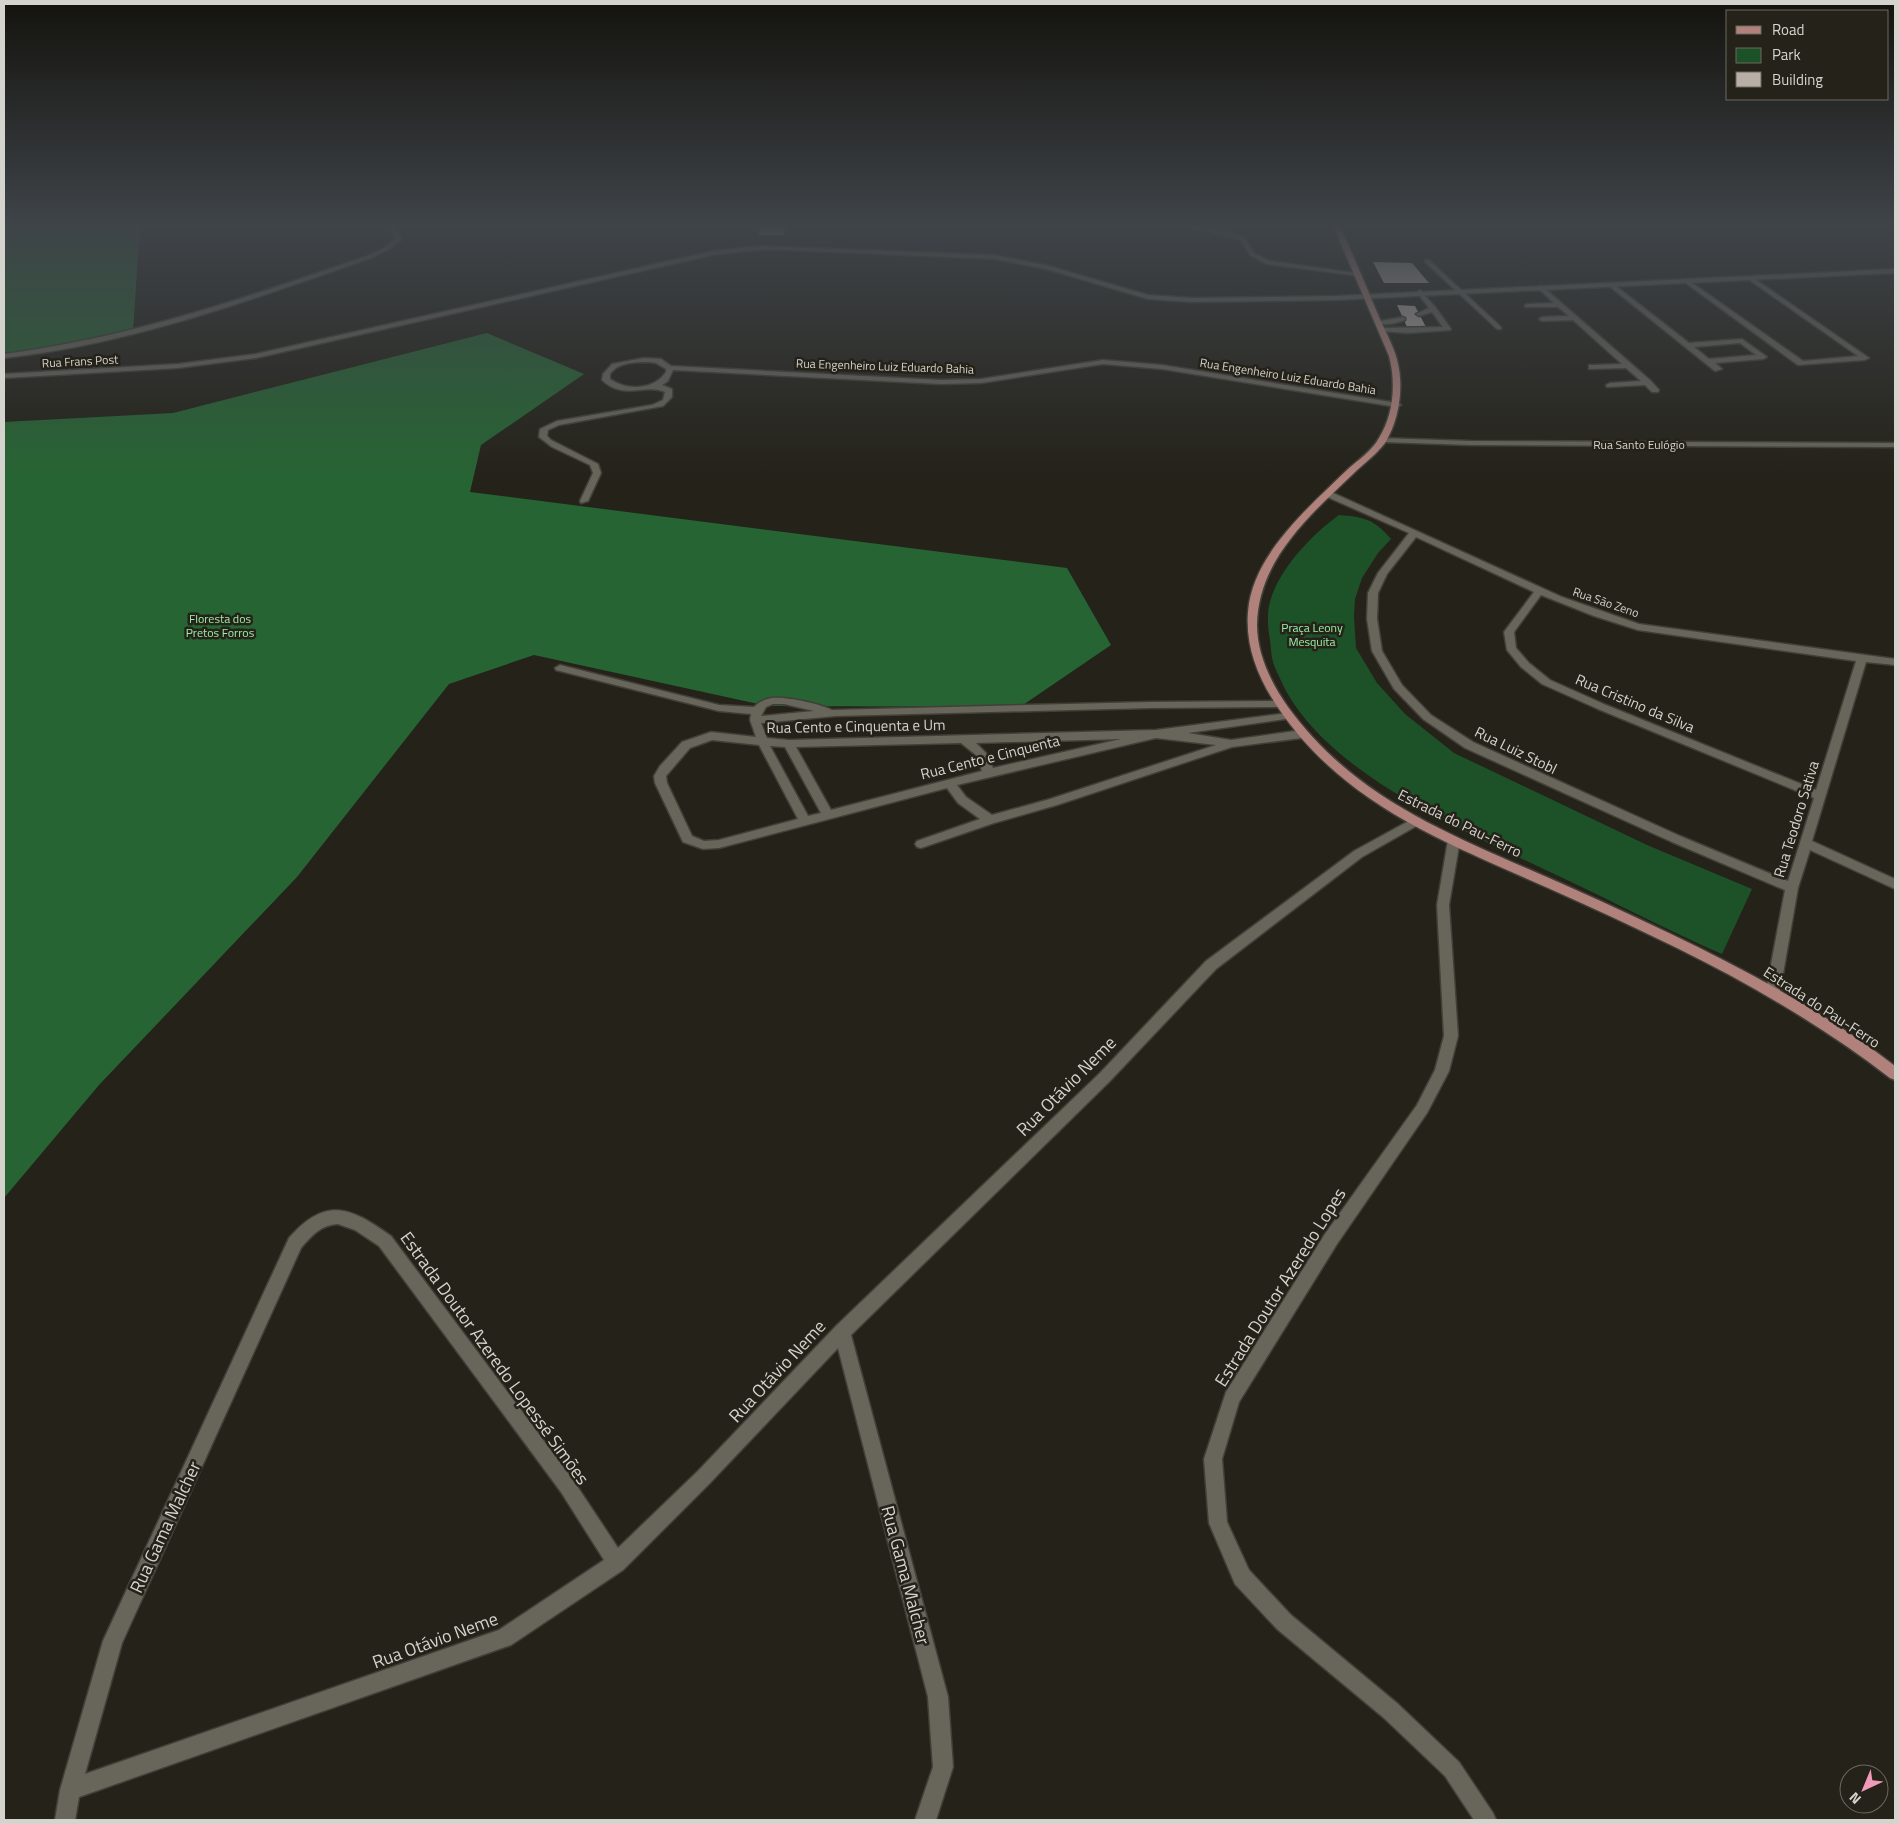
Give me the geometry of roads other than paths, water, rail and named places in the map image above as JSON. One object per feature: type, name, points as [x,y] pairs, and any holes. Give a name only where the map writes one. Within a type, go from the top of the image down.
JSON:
[{"type":"main road","name":"Estrada do Pau-Ferro","points":[[1373,308],[1396,367],[1396,405],[1383,440],[1328,494],[1280,547],[1266,569],[1255,597],[1251,622],[1254,647],[1267,682],[1288,716],[1318,752],[1363,788],[1416,821],[1594,903],[1773,991],[1863,1049],[1895,1074]]},
{"type":"street","name":"Rua Frans Post","points":[[4,356],[76,346],[160,326],[214,308]]},
{"type":"street","name":"Rua Frans Post","points":[[4,376],[178,366],[256,356],[468,308]]},
{"type":"street","points":[[1476,308],[1499,328]]},
{"type":"street","points":[[1563,308],[1655,390]]},
{"type":"street","points":[[1640,308],[1718,369]]},
{"type":"street","points":[[1724,308],[1802,363],[1865,358],[1793,308]]},
{"type":"street","points":[[1381,330],[1448,329],[1434,309],[1419,314]]},
{"type":"street","points":[[1542,319],[1574,318]]},
{"type":"street","points":[[1378,322],[1392,322],[1403,319]]},
{"type":"street","points":[[1687,345],[1742,341],[1763,357],[1708,361]]},
{"type":"street","name":"Rua Engenheiro Luiz Eduardo Bahia","points":[[656,385],[626,388],[610,384],[605,376],[612,367],[629,361],[649,360],[658,361],[669,368],[948,382],[981,380],[1103,362],[1116,362],[1162,367],[1396,405]]},
{"type":"street","points":[[1592,367],[1628,366]]},
{"type":"street","points":[[656,385],[668,377],[669,368]]},
{"type":"street","points":[[1610,385],[1648,383]]},
{"type":"street","points":[[584,501],[597,473],[594,464],[581,456],[551,446],[543,437],[544,430],[557,423],[639,410],[665,403],[670,395],[669,390],[656,385]]},
{"type":"street","name":"Rua Santo Eulógio","points":[[1383,440],[1470,443],[1895,445]]},
{"type":"street","name":"Rua São Zeno","points":[[1328,494],[1539,591],[1638,627],[1895,662]]},
{"type":"street","name":"Rua Luiz Stobl","points":[[1414,533],[1396,554],[1377,586],[1374,593],[1372,619],[1377,652],[1398,687],[1427,717],[1469,745],[1676,839],[1792,888]]},
{"type":"street","name":"Rua Cristino da Silva","points":[[1539,591],[1509,632],[1511,648],[1525,665],[1546,682],[1602,707],[1820,796]]},
{"type":"street","name":"Rua Teodoro Sativa","points":[[1773,991],[1792,888],[1862,659]]},
{"type":"street","points":[[560,668],[756,716],[1150,705],[1280,704]]},
{"type":"street","points":[[805,822],[763,742],[756,716],[762,705],[772,701],[784,701],[836,713]]},
{"type":"street","name":"Rua Cento e Cinquenta","points":[[703,845],[719,844],[988,773],[1156,734],[1288,716]]},
{"type":"street","points":[[1156,734],[1190,737],[1231,744]]},
{"type":"street","name":"Rua Cento e Cinquenta e Um","points":[[703,845],[687,839],[661,783],[660,776],[686,745],[711,736],[789,744],[1156,734]]},
{"type":"street","points":[[922,844],[990,820],[1053,802],[1231,744],[1302,734]]},
{"type":"street","points":[[963,739],[975,746],[982,755],[987,765],[988,773]]},
{"type":"street","points":[[789,744],[828,816]]},
{"type":"street","points":[[949,783],[962,800],[990,820]]},
{"type":"street","name":"Rua Otávio Neme","points":[[70,1790],[504,1638],[616,1563],[704,1477],[842,1332],[1105,1077],[1211,965],[1358,854],[1416,821]]},
{"type":"street","name":"Estrada Doutor Azeredo Lopes","points":[[1454,840],[1443,905],[1449,981],[1450,1036],[1442,1071],[1422,1109],[1331,1239],[1232,1398],[1213,1459],[1218,1523],[1242,1576],[1284,1622],[1391,1711],[1452,1769],[1486,1820]]},
{"type":"street","points":[[1805,843],[1895,884]]},
{"type":"street","name":"Estrada Doutor Azeredo Lopessé Simões","points":[[295,1243],[305,1230],[320,1219],[338,1216],[362,1224],[385,1241],[567,1486],[616,1563]]},
{"type":"street","name":"Rua Gama Malcher","points":[[65,1820],[70,1790],[113,1641],[295,1243]]},
{"type":"street","name":"Rua Gama Malcher","points":[[842,1332],[938,1697],[943,1767],[926,1820]]},
{"type":"park label","name":"Floresta dos Pretos Forros","points":[[220,625]]},
{"type":"park label","name":"Praça Leony Mesquita","points":[[1312,634]]}]
